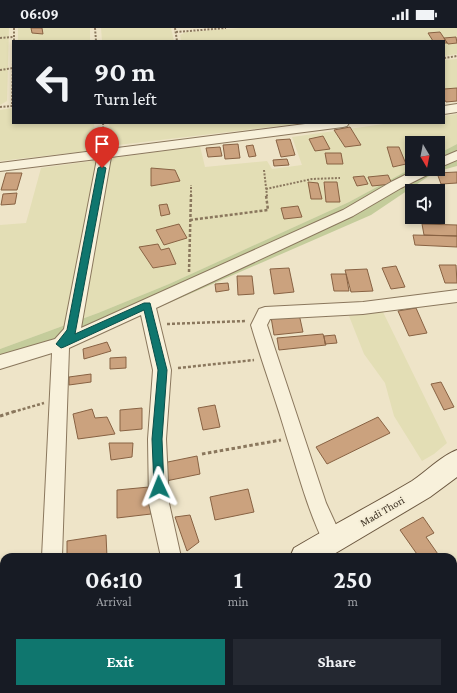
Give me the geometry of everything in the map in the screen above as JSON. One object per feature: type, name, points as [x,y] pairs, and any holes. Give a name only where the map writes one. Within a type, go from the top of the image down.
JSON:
[{"type":"main road","name":"Madi Thori","points":[[310,553],[421,488],[444,473],[457,461]]},
{"type":"street","points":[[445,110],[457,108]]},
{"type":"street","points":[[0,167],[335,124]]},
{"type":"street","points":[[52,553],[61,344],[72,331],[105,153]]},
{"type":"street","points":[[445,160],[457,154]]},
{"type":"street","points":[[0,362],[61,344],[188,287],[348,212],[414,176]]},
{"type":"street","points":[[333,540],[324,525],[297,437],[269,359],[259,326],[260,320],[265,313],[363,308],[457,296]]},
{"type":"street","points":[[147,305],[162,370],[157,439],[159,503],[169,553]]},
{"type":"path","points":[[0,38],[14,37],[14,28]]},
{"type":"path","points":[[95,28],[96,40]]},
{"type":"path","points":[[175,28],[177,40]]},
{"type":"path","points":[[176,32],[226,28]]},
{"type":"path","points":[[445,58],[457,56]]},
{"type":"path","points":[[0,70],[12,68]]},
{"type":"path","points":[[0,107],[12,106]]},
{"type":"path","points":[[103,124],[105,153]]},
{"type":"path","points":[[190,220],[268,210],[264,170]]},
{"type":"path","points":[[266,189],[296,182],[340,178]]},
{"type":"path","points":[[188,287],[191,185]]},
{"type":"path","points":[[152,325],[260,320]]},
{"type":"path","points":[[162,370],[269,359]]},
{"type":"path","points":[[0,416],[59,399]]},
{"type":"path","points":[[202,454],[297,437]]},
{"type":"shaded area","points":[[0,28],[9,28],[7,101],[0,105]]},
{"type":"shaded area","points":[[18,28],[90,28],[90,40],[18,40]]},
{"type":"shaded area","points":[[101,28],[171,28],[174,40],[102,40]]},
{"type":"shaded area","points":[[240,28],[457,28],[457,54],[445,56],[445,40],[181,40],[180,35],[186,32]]},
{"type":"shaded area","points":[[457,59],[457,96],[445,97],[445,60]]},
{"type":"shaded area","points":[[12,108],[12,124],[94,124],[96,148],[88,151],[0,161],[0,110]]},
{"type":"shaded area","points":[[457,114],[457,144],[445,150],[445,136],[405,136],[405,172],[349,202],[169,284],[98,313],[0,349],[0,225],[26,223],[41,168],[200,146],[205,167],[267,161],[272,169],[302,165],[292,137],[384,124],[445,124],[445,116]]},
{"type":"shaded area","points":[[109,124],[297,124],[118,145],[112,144]]},
{"type":"shaded area","points":[[383,312],[447,443],[434,454],[422,461],[394,416],[385,383],[364,354],[349,316]]},
{"type":"green space","points":[[457,144],[457,166],[445,169],[445,150]]},
{"type":"green space","points":[[405,172],[405,176],[429,176],[417,184],[405,184],[405,192],[371,215],[68,347],[0,369],[0,349],[98,313],[169,284],[349,202]]},
{"type":"building","points":[[31,28],[42,28],[43,34],[32,33]]},
{"type":"building","points":[[440,32],[447,43],[445,43],[445,40],[432,40],[428,33]]},
{"type":"building","points":[[456,37],[457,43],[448,44],[444,38]]},
{"type":"building","points":[[457,88],[457,101],[446,102],[445,89]]},
{"type":"building","points":[[350,127],[361,145],[345,147],[334,130]]},
{"type":"building","points":[[323,136],[330,149],[315,151],[309,139]]},
{"type":"building","points":[[290,139],[295,155],[281,157],[276,140]]},
{"type":"building","points":[[238,144],[240,158],[225,159],[223,145]]},
{"type":"building","points":[[253,145],[256,156],[249,157],[246,146]]},
{"type":"building","points":[[220,147],[222,156],[208,157],[206,148]]},
{"type":"building","points":[[387,147],[399,147],[405,164],[393,167]]},
{"type":"building","points":[[325,153],[341,153],[343,164],[327,164]]},
{"type":"building","points":[[287,159],[289,165],[274,166],[273,160]]},
{"type":"building","points":[[151,168],[175,170],[180,181],[151,186]]},
{"type":"building","points":[[457,172],[457,183],[441,184],[438,176],[445,176],[445,173]]},
{"type":"building","points":[[6,173],[22,173],[17,190],[1,190]]},
{"type":"building","points":[[388,175],[392,184],[372,186],[368,177]]},
{"type":"building","points":[[364,176],[368,184],[357,186],[353,177]]},
{"type":"building","points":[[308,182],[318,183],[322,199],[311,199]]},
{"type":"building","points":[[324,182],[337,182],[340,202],[326,202]]},
{"type":"building","points":[[17,193],[15,204],[1,205],[3,194]]},
{"type":"building","points":[[167,204],[170,214],[161,216],[159,205]]},
{"type":"building","points":[[298,206],[302,217],[284,219],[281,208]]},
{"type":"building","points":[[179,224],[187,238],[164,245],[156,230]]},
{"type":"building","points":[[422,224],[457,225],[457,236],[424,235]]},
{"type":"building","points":[[413,235],[457,236],[457,247],[415,245]]},
{"type":"building","points":[[158,244],[161,250],[169,248],[176,264],[153,268],[139,247]]},
{"type":"building","points":[[439,265],[456,265],[457,283],[445,283]]},
{"type":"building","points":[[396,266],[405,287],[391,289],[382,268]]},
{"type":"building","points":[[289,268],[294,292],[274,294],[270,269]]},
{"type":"building","points":[[367,269],[373,291],[351,292],[345,270]]},
{"type":"building","points":[[331,274],[346,274],[349,291],[334,291]]},
{"type":"building","points":[[237,276],[252,276],[254,294],[238,295]]},
{"type":"building","points":[[228,283],[229,290],[216,292],[215,284]]},
{"type":"building","points":[[416,308],[427,333],[409,336],[398,311]]},
{"type":"building","points":[[299,314],[303,332],[274,335],[271,317]]},
{"type":"building","points":[[323,334],[326,345],[279,350],[277,338]]},
{"type":"building","points":[[335,335],[337,343],[325,344],[324,336]]},
{"type":"building","points":[[107,342],[111,351],[84,359],[83,349]]},
{"type":"building","points":[[126,357],[126,368],[110,369],[110,358]]},
{"type":"building","points":[[91,374],[91,382],[69,385],[69,377]]},
{"type":"building","points":[[441,382],[454,407],[444,410],[431,384]]},
{"type":"building","points":[[215,405],[220,427],[203,430],[198,408]]},
{"type":"building","points":[[142,408],[142,429],[120,431],[120,410]]},
{"type":"building","points":[[92,409],[95,418],[107,417],[115,434],[78,439],[73,414]]},
{"type":"building","points":[[378,417],[390,433],[327,464],[316,447]]},
{"type":"building","points":[[109,443],[133,443],[132,457],[111,460]]},
{"type":"building","points":[[197,456],[200,474],[166,481],[163,463]]},
{"type":"building","points":[[149,487],[151,514],[117,518],[117,490]]},
{"type":"building","points":[[248,489],[254,512],[215,520],[210,497]]},
{"type":"building","points":[[190,515],[199,542],[187,551],[175,517]]},
{"type":"building","points":[[423,517],[434,533],[426,537],[437,553],[416,553],[400,530]]},
{"type":"building","points":[[106,535],[107,553],[67,553],[67,541]]},
{"type":"route","points":[[102,168],[72,331],[61,344],[147,305],[155,333],[162,370],[157,439],[159,487]]}]
